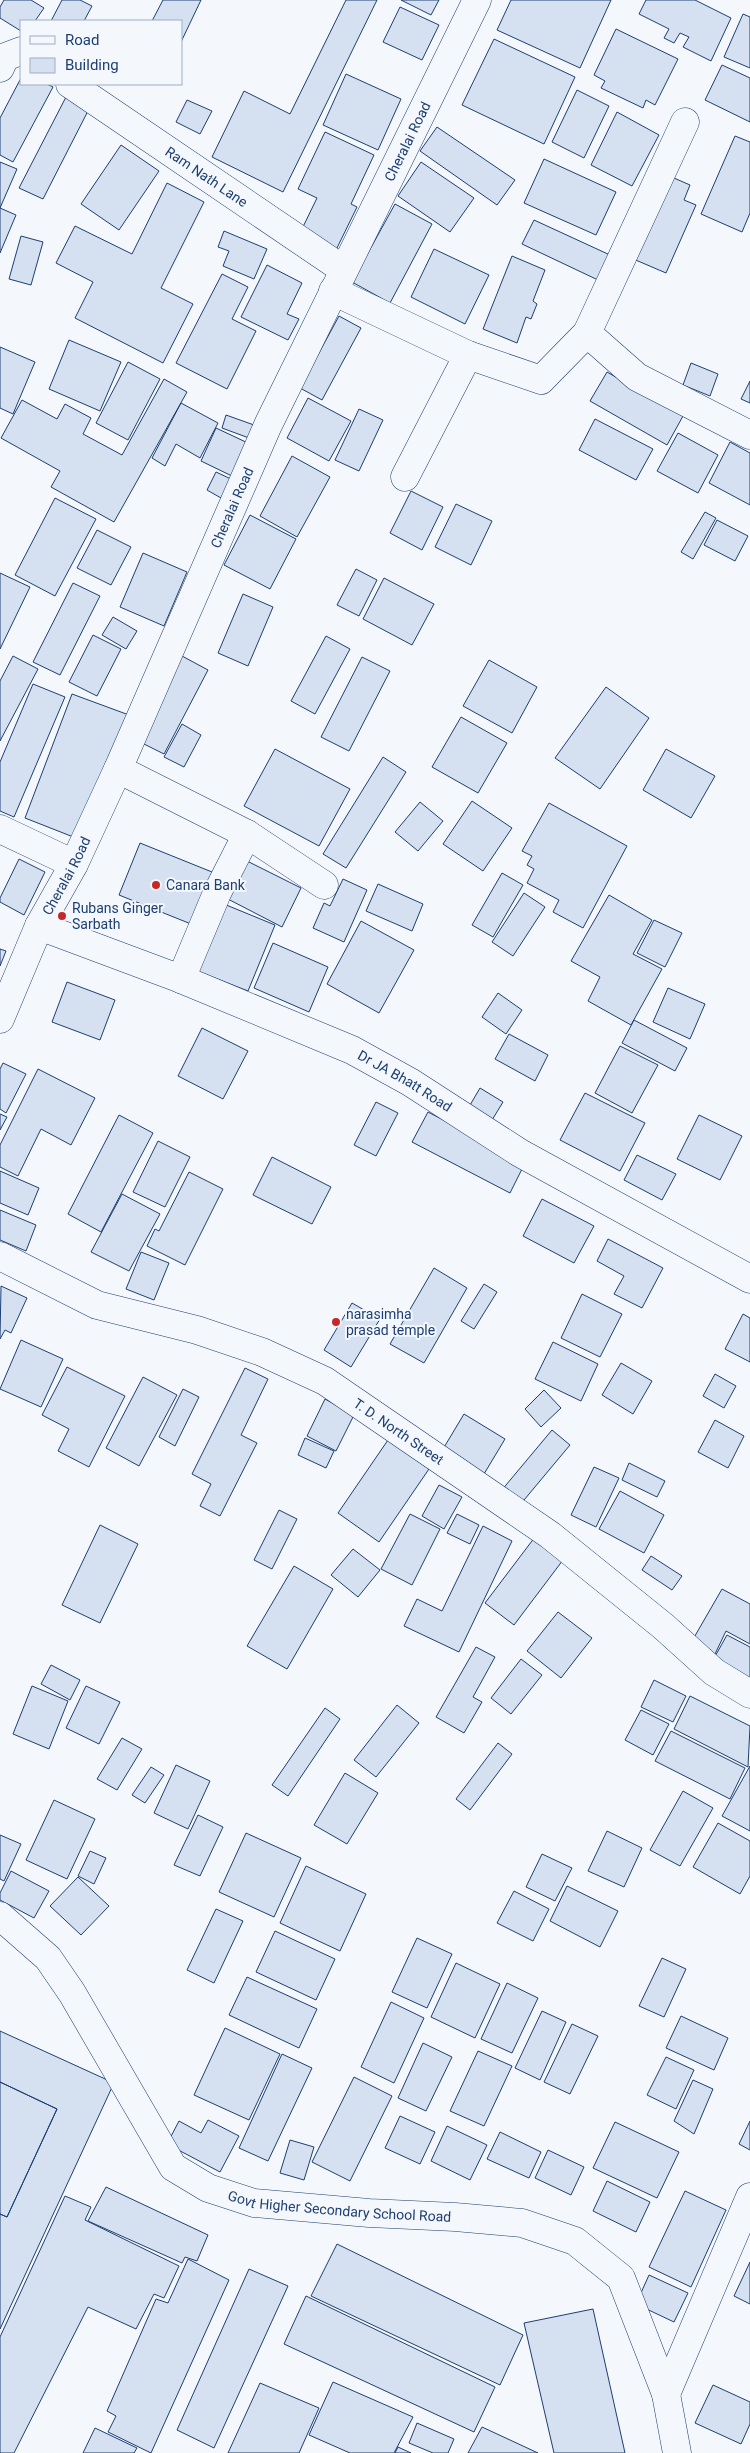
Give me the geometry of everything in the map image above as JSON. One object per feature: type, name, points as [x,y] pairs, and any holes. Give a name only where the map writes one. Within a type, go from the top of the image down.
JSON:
[{"type":"street","name":"Cheralai Road","points":[[0,1019],[39,926],[74,864],[118,769],[268,425],[477,0]]},
{"type":"street","points":[[0,68],[5,56],[20,51]]},
{"type":"street","name":"Ram Nath Lane","points":[[71,85],[339,281],[468,355],[541,380],[587,333]]},
{"type":"street","points":[[686,122],[587,333],[637,377],[750,434]]},
{"type":"street","points":[[405,477],[468,355]]},
{"type":"street","points":[[118,769],[247,834],[324,885]]},
{"type":"street","points":[[0,829],[74,864]]},
{"type":"street","points":[[180,979],[217,893],[247,834]]},
{"type":"street","name":"Dr JA Bhatt Road","points":[[39,926],[180,979],[352,1050],[381,1064],[520,1153],[750,1279]]},
{"type":"street","name":"T. D. North Street","points":[[0,1256],[97,1305],[197,1330],[262,1352],[326,1381],[550,1535],[663,1626],[714,1672],[750,1694]]},
{"type":"street","name":"Govt Higher Secondary School Road","points":[[0,1916],[48,1958],[72,1993],[174,2167],[208,2188],[254,2203],[369,2213],[455,2216],[522,2223],[575,2241],[621,2278],[666,2394],[677,2453]]},
{"type":"street","points":[[666,2394],[750,2198]]},
{"type":"building","points":[[4,0],[31,0],[44,8],[36,20],[20,20],[20,30],[0,18],[0,7]]},
{"type":"building","points":[[62,0],[80,0],[92,6],[85,20],[52,20]]},
{"type":"building","points":[[163,0],[201,0],[182,40],[182,20],[153,20]]},
{"type":"building","points":[[346,0],[377,0],[283,192],[212,157],[244,91],[290,114]]},
{"type":"building","points":[[401,0],[439,0],[431,15]]},
{"type":"building","points":[[511,0],[611,0],[580,68],[497,30]]},
{"type":"building","points":[[646,0],[695,0],[731,18],[711,61],[683,47],[689,37],[680,33],[674,43],[664,38],[669,29],[639,14]]},
{"type":"building","points":[[400,7],[439,25],[422,60],[383,42]]},
{"type":"building","points":[[743,14],[750,17],[750,68],[724,57]]},
{"type":"building","points":[[616,29],[678,59],[655,105],[646,100],[643,108],[601,88],[605,81],[594,75]]},
{"type":"building","points":[[494,39],[575,77],[544,144],[462,105]]},
{"type":"building","points":[[722,65],[750,78],[750,122],[705,100]]},
{"type":"building","points":[[346,74],[401,99],[378,150],[323,125]]},
{"type":"building","points":[[20,80],[20,85],[49,85],[53,87],[13,162],[0,155],[0,118]]},
{"type":"building","points":[[577,90],[609,106],[584,158],[552,142]]},
{"type":"building","points":[[66,97],[89,109],[43,199],[19,188]]},
{"type":"building","points":[[187,100],[212,111],[200,134],[176,122]]},
{"type":"building","points":[[617,112],[659,135],[632,186],[591,165]]},
{"type":"building","points":[[437,127],[515,180],[497,205],[420,151]]},
{"type":"building","points":[[325,132],[374,155],[351,204],[357,207],[336,250],[300,233],[317,198],[298,189]]},
{"type":"building","points":[[735,136],[750,142],[750,213],[742,232],[701,214]]},
{"type":"building","points":[[121,145],[159,171],[119,230],[81,204]]},
{"type":"building","points":[[544,159],[616,192],[596,235],[524,203]]},
{"type":"building","points":[[0,162],[17,169],[0,208]]},
{"type":"building","points":[[421,162],[474,198],[450,232],[398,196]]},
{"type":"building","points":[[667,175],[690,185],[684,200],[696,205],[666,273],[631,258]]},
{"type":"building","points":[[167,183],[204,202],[161,288],[193,304],[163,363],[75,318],[93,282],[56,263],[75,226],[132,254]]},
{"type":"building","points":[[395,204],[432,224],[390,303],[352,282]]},
{"type":"building","points":[[0,208],[16,215],[0,253]]},
{"type":"building","points":[[534,220],[610,255],[598,280],[522,244]]},
{"type":"building","points":[[224,231],[267,249],[254,279],[223,266],[229,251],[218,247]]},
{"type":"building","points":[[21,236],[43,242],[31,285],[9,279]]},
{"type":"building","points":[[434,249],[489,275],[465,324],[411,297]]},
{"type":"building","points":[[512,256],[545,270],[533,301],[537,304],[531,319],[526,317],[517,343],[483,329]]},
{"type":"building","points":[[267,265],[302,283],[287,314],[299,319],[288,340],[241,317]]},
{"type":"building","points":[[222,274],[248,287],[232,319],[256,331],[227,389],[176,363]]},
{"type":"building","points":[[339,316],[361,328],[322,400],[300,388]]},
{"type":"building","points":[[69,340],[121,362],[100,411],[49,389]]},
{"type":"building","points":[[0,347],[35,362],[13,414],[0,408]]},
{"type":"building","points":[[128,362],[160,379],[128,440],[96,423]]},
{"type":"building","points":[[691,363],[718,374],[710,396],[683,385]]},
{"type":"building","points":[[607,372],[683,416],[667,445],[590,401]]},
{"type":"building","points":[[164,379],[187,392],[114,522],[51,487],[60,471],[1,438],[22,400],[57,419],[65,404],[91,418],[83,434],[122,455]]},
{"type":"building","points":[[750,381],[750,403],[741,399]]},
{"type":"building","points":[[308,398],[351,421],[329,461],[287,438]]},
{"type":"building","points":[[181,403],[218,423],[200,458],[176,444],[165,466],[152,458]]},
{"type":"building","points":[[359,409],[383,420],[359,471],[335,460]]},
{"type":"building","points":[[226,415],[254,425],[249,438],[222,428]]},
{"type":"building","points":[[595,419],[653,449],[636,480],[579,450]]},
{"type":"building","points":[[216,428],[250,444],[234,477],[201,461]]},
{"type":"building","points":[[678,433],[718,455],[698,493],[657,471]]},
{"type":"building","points":[[730,442],[750,453],[750,505],[709,483]]},
{"type":"building","points":[[292,456],[330,477],[297,537],[260,516]]},
{"type":"building","points":[[216,472],[231,479],[221,498],[207,490]]},
{"type":"building","points":[[411,491],[443,507],[422,550],[390,533]]},
{"type":"building","points":[[55,498],[96,519],[55,596],[15,575]]},
{"type":"building","points":[[456,504],[492,521],[471,565],[435,547]]},
{"type":"building","points":[[705,512],[716,518],[693,559],[681,552]]},
{"type":"building","points":[[250,515],[296,539],[270,589],[224,565]]},
{"type":"building","points":[[717,520],[748,536],[735,561],[704,545]]},
{"type":"building","points":[[97,530],[131,547],[111,585],[77,568]]},
{"type":"building","points":[[143,553],[187,572],[164,626],[120,607]]},
{"type":"building","points":[[356,569],[377,580],[359,616],[337,605]]},
{"type":"building","points":[[0,573],[30,587],[0,649]]},
{"type":"building","points":[[384,578],[434,604],[412,645],[363,619]]},
{"type":"building","points":[[73,583],[100,596],[60,675],[33,662]]},
{"type":"building","points":[[243,594],[273,607],[248,666],[218,653]]},
{"type":"building","points":[[113,617],[137,631],[126,649],[102,635]]},
{"type":"building","points":[[93,635],[121,649],[97,696],[69,682]]},
{"type":"building","points":[[326,636],[350,649],[315,714],[291,701]]},
{"type":"building","points":[[13,656],[38,669],[0,741],[0,681]]},
{"type":"building","points":[[182,656],[208,670],[164,754],[138,741]]},
{"type":"building","points":[[362,657],[390,671],[349,751],[321,737]]},
{"type":"building","points":[[489,660],[537,687],[512,733],[463,706]]},
{"type":"building","points":[[33,684],[65,697],[14,817],[0,811],[0,762]]},
{"type":"building","points":[[606,687],[649,718],[600,789],[555,758]]},
{"type":"building","points":[[72,694],[129,715],[81,840],[25,818]]},
{"type":"building","points":[[461,717],[507,743],[478,793],[432,767]]},
{"type":"building","points":[[182,724],[201,735],[184,767],[164,757]]},
{"type":"building","points":[[275,749],[350,789],[319,846],[244,806]]},
{"type":"building","points":[[666,749],[715,776],[691,818],[643,790]]},
{"type":"building","points":[[383,757],[406,772],[346,868],[323,854]]},
{"type":"building","points":[[472,801],[512,828],[483,871],[443,844]]},
{"type":"building","points":[[420,802],[443,821],[418,851],[395,832]]},
{"type":"building","points":[[549,803],[627,846],[583,928],[553,912],[559,900],[527,883],[534,869],[527,865],[532,856],[522,851]]},
{"type":"building","points":[[140,843],[217,874],[196,926],[119,895]]},
{"type":"building","points":[[19,859],[45,872],[24,915],[0,902],[0,898]]},
{"type":"building","points":[[243,859],[301,888],[282,927],[224,897]]},
{"type":"building","points":[[502,873],[523,885],[493,937],[472,925]]},
{"type":"building","points":[[343,879],[367,890],[344,942],[313,928],[324,903],[330,906]]},
{"type":"building","points":[[378,884],[423,904],[412,931],[366,911]]},
{"type":"building","points":[[524,893],[545,907],[513,956],[492,942]]},
{"type":"building","points":[[609,895],[652,920],[633,954],[662,969],[631,1025],[588,1001],[600,977],[571,961]]},
{"type":"building","points":[[219,902],[275,925],[248,991],[192,969]]},
{"type":"building","points":[[654,920],[682,933],[665,967],[637,953]]},
{"type":"building","points":[[361,921],[414,950],[379,1013],[327,984]]},
{"type":"building","points":[[273,943],[328,967],[309,1012],[254,988]]},
{"type":"building","points":[[0,949],[6,951],[0,966]]},
{"type":"building","points":[[67,982],[115,1000],[100,1040],[52,1022]]},
{"type":"building","points":[[668,988],[705,1004],[690,1039],[653,1022]]},
{"type":"building","points":[[498,993],[522,1010],[506,1034],[482,1017]]},
{"type":"building","points":[[634,1020],[687,1048],[675,1071],[622,1043]]},
{"type":"building","points":[[202,1028],[248,1051],[223,1099],[178,1076]]},
{"type":"building","points":[[509,1034],[548,1055],[535,1081],[495,1059]]},
{"type":"building","points":[[620,1046],[658,1065],[632,1113],[595,1093]]},
{"type":"building","points":[[3,1063],[26,1074],[6,1113],[0,1109],[0,1069]]},
{"type":"building","points":[[38,1069],[95,1098],[71,1145],[41,1129],[18,1176],[0,1167],[0,1145]]},
{"type":"building","points":[[480,1088],[503,1102],[489,1125],[466,1112]]},
{"type":"building","points":[[585,1093],[645,1123],[620,1171],[560,1140]]},
{"type":"building","points":[[376,1102],[398,1113],[376,1156],[354,1145]]},
{"type":"building","points":[[428,1112],[525,1163],[510,1193],[412,1142]]},
{"type":"building","points":[[0,1114],[7,1117],[0,1130]]},
{"type":"building","points":[[119,1115],[153,1133],[101,1232],[68,1214]]},
{"type":"building","points":[[699,1115],[742,1136],[720,1180],[677,1159]]},
{"type":"building","points":[[158,1141],[190,1157],[165,1207],[133,1192]]},
{"type":"building","points":[[637,1155],[676,1174],[662,1200],[624,1180]]},
{"type":"building","points":[[272,1157],[331,1187],[312,1224],[253,1195]]},
{"type":"building","points":[[0,1171],[39,1188],[28,1215],[0,1203]]},
{"type":"building","points":[[189,1172],[223,1189],[185,1265],[147,1246],[155,1229],[159,1231]]},
{"type":"building","points":[[122,1194],[160,1214],[129,1271],[91,1252]]},
{"type":"building","points":[[542,1199],[594,1226],[574,1263],[523,1236]]},
{"type":"building","points":[[0,1210],[36,1225],[26,1251],[0,1240]]},
{"type":"building","points":[[608,1239],[663,1268],[642,1308],[614,1294],[624,1276],[597,1261]]},
{"type":"building","points":[[141,1252],[169,1263],[154,1300],[126,1289]]},
{"type":"building","points":[[434,1268],[467,1288],[424,1363],[390,1344]]},
{"type":"building","points":[[484,1284],[497,1292],[474,1329],[461,1321]]},
{"type":"building","points":[[1,1286],[27,1298],[11,1333],[5,1330],[0,1339]]},
{"type":"building","points":[[582,1294],[622,1314],[600,1357],[561,1338]]},
{"type":"building","points":[[352,1303],[380,1319],[351,1367],[324,1350]]},
{"type":"building","points":[[743,1314],[750,1318],[750,1362],[725,1349]]},
{"type":"building","points":[[21,1340],[63,1359],[41,1407],[0,1389]]},
{"type":"building","points":[[553,1342],[598,1364],[581,1401],[535,1379]]},
{"type":"building","points":[[621,1363],[652,1381],[633,1414],[602,1395]]},
{"type":"building","points":[[67,1367],[125,1396],[89,1467],[58,1451],[69,1429],[42,1415]]},
{"type":"building","points":[[245,1368],[268,1379],[241,1435],[257,1443],[220,1516],[200,1506],[211,1484],[192,1474]]},
{"type":"building","points":[[715,1374],[736,1386],[724,1408],[703,1396]]},
{"type":"building","points":[[143,1377],[177,1395],[139,1466],[106,1448]]},
{"type":"building","points":[[183,1389],[199,1397],[175,1446],[159,1437]]},
{"type":"building","points":[[544,1390],[561,1408],[541,1427],[525,1409]]},
{"type":"building","points":[[325,1399],[354,1415],[336,1451],[307,1436]]},
{"type":"building","points":[[464,1414],[505,1439],[484,1474],[443,1449]]},
{"type":"building","points":[[715,1420],[744,1436],[728,1468],[698,1452]]},
{"type":"building","points":[[552,1430],[570,1445],[519,1506],[501,1491]]},
{"type":"building","points":[[305,1438],[334,1451],[326,1468],[298,1455]]},
{"type":"building","points":[[388,1440],[429,1469],[379,1542],[338,1513]]},
{"type":"building","points":[[629,1463],[665,1481],[657,1497],[622,1480]]},
{"type":"building","points":[[594,1467],[619,1478],[596,1527],[571,1515]]},
{"type":"building","points":[[439,1485],[462,1497],[444,1529],[422,1516]]},
{"type":"building","points":[[620,1491],[664,1515],[644,1553],[599,1529]]},
{"type":"building","points":[[279,1510],[297,1519],[272,1569],[254,1560]]},
{"type":"building","points":[[410,1514],[440,1529],[412,1585],[381,1569]]},
{"type":"building","points":[[457,1514],[479,1525],[470,1544],[447,1533]]},
{"type":"building","points":[[100,1525],[138,1544],[100,1623],[62,1605]]},
{"type":"building","points":[[483,1526],[512,1541],[459,1652],[404,1626],[417,1599],[442,1611]]},
{"type":"building","points":[[538,1533],[566,1556],[514,1625],[485,1603]]},
{"type":"building","points":[[353,1549],[380,1570],[358,1597],[331,1575]]},
{"type":"building","points":[[651,1556],[682,1576],[672,1590],[642,1570]]},
{"type":"building","points":[[294,1566],[333,1589],[287,1669],[247,1646]]},
{"type":"building","points":[[722,1589],[750,1604],[750,1644],[726,1631],[715,1654],[692,1641]]},
{"type":"building","points":[[558,1612],[592,1638],[561,1678],[527,1651]]},
{"type":"building","points":[[727,1635],[750,1647],[750,1679],[713,1660]]},
{"type":"building","points":[[476,1647],[495,1657],[473,1697],[482,1702],[464,1733],[436,1717]]},
{"type":"building","points":[[521,1659],[542,1675],[511,1714],[491,1698]]},
{"type":"building","points":[[51,1665],[80,1680],[70,1700],[41,1684]]},
{"type":"building","points":[[654,1680],[686,1696],[673,1722],[641,1707]]},
{"type":"building","points":[[32,1686],[68,1701],[49,1749],[13,1734]]},
{"type":"building","points":[[86,1686],[120,1702],[99,1744],[66,1728]]},
{"type":"building","points":[[690,1696],[750,1726],[748,1767],[674,1729]]},
{"type":"building","points":[[397,1705],[419,1723],[376,1777],[354,1760]]},
{"type":"building","points":[[325,1708],[340,1719],[288,1796],[272,1785]]},
{"type":"building","points":[[641,1710],[669,1724],[653,1755],[625,1740]]},
{"type":"building","points":[[671,1731],[745,1768],[730,1799],[655,1761]]},
{"type":"building","points":[[122,1738],[142,1749],[117,1790],[97,1779]]},
{"type":"building","points":[[498,1743],[512,1754],[470,1810],[456,1799]]},
{"type":"building","points":[[176,1765],[210,1781],[188,1829],[154,1813]]},
{"type":"building","points":[[750,1766],[750,1831],[722,1816]]},
{"type":"building","points":[[151,1767],[164,1775],[145,1803],[132,1795]]},
{"type":"building","points":[[345,1773],[378,1793],[347,1844],[314,1825]]},
{"type":"building","points":[[683,1791],[713,1808],[680,1866],[650,1850]]},
{"type":"building","points":[[54,1800],[95,1819],[67,1879],[26,1860]]},
{"type":"building","points":[[198,1815],[223,1827],[200,1876],[174,1865]]},
{"type":"building","points":[[718,1823],[750,1841],[750,1876],[740,1894],[693,1867]]},
{"type":"building","points":[[607,1831],[642,1848],[624,1887],[588,1871]]},
{"type":"building","points":[[246,1833],[301,1858],[274,1917],[219,1892]]},
{"type":"building","points":[[0,1835],[21,1844],[4,1881],[0,1879]]},
{"type":"building","points":[[90,1851],[106,1858],[94,1884],[78,1876]]},
{"type":"building","points":[[542,1854],[572,1868],[555,1901],[526,1887]]},
{"type":"building","points":[[306,1866],[366,1894],[340,1951],[280,1923]]},
{"type":"building","points":[[11,1871],[49,1891],[34,1918],[0,1900],[0,1893]]},
{"type":"building","points":[[78,1877],[109,1906],[81,1935],[50,1906]]},
{"type":"building","points":[[567,1886],[618,1911],[600,1947],[550,1921]]},
{"type":"building","points":[[514,1891],[549,1909],[533,1941],[497,1923]]},
{"type":"building","points":[[216,1909],[243,1921],[214,1983],[187,1970]]},
{"type":"building","points":[[275,1931],[335,1959],[316,2000],[256,1972]]},
{"type":"building","points":[[417,1938],[452,1954],[427,2008],[392,1992]]},
{"type":"building","points":[[662,1958],[686,1969],[664,2017],[639,2006]]},
{"type":"building","points":[[456,1963],[500,1984],[475,2038],[431,2017]]},
{"type":"building","points":[[247,1977],[317,2009],[299,2048],[229,2015]]},
{"type":"building","points":[[507,1983],[538,1998],[512,2053],[481,2039]]},
{"type":"building","points":[[391,2002],[424,2018],[394,2083],[361,2067]]},
{"type":"building","points":[[542,2011],[566,2022],[540,2080],[515,2068]]},
{"type":"building","points":[[681,2016],[728,2038],[714,2070],[666,2048]]},
{"type":"building","points":[[572,2024],[598,2036],[570,2094],[544,2082]]},
{"type":"building","points":[[225,2028],[280,2054],[249,2120],[194,2095]]},
{"type":"building","points":[[0,2031],[114,2083],[0,2329],[0,2214],[7,2217],[57,2109],[0,2082]]},
{"type":"building","points":[[423,2043],[452,2057],[426,2111],[398,2098]]},
{"type":"building","points":[[478,2051],[512,2066],[484,2126],[450,2111]]},
{"type":"building","points":[[282,2054],[312,2068],[268,2161],[239,2148]]},
{"type":"building","points":[[666,2057],[694,2070],[676,2109],[647,2095]]},
{"type":"building","points":[[354,2077],[392,2096],[350,2181],[312,2162]]},
{"type":"building","points":[[693,2080],[713,2089],[694,2134],[674,2121]]},
{"type":"building","points":[[0,2082],[57,2109],[7,2217],[0,2214]]},
{"type":"building","points":[[400,2116],[435,2132],[420,2164],[385,2148]]},
{"type":"building","points":[[208,2120],[239,2136],[220,2172],[167,2144],[179,2121],[201,2133]]},
{"type":"building","points":[[750,2121],[750,2150],[739,2144]]},
{"type":"building","points":[[615,2122],[679,2152],[657,2198],[593,2168]]},
{"type":"building","points":[[447,2126],[487,2145],[470,2180],[431,2161]]},
{"type":"building","points":[[500,2132],[541,2152],[529,2178],[487,2159]]},
{"type":"building","points":[[290,2140],[314,2147],[304,2180],[280,2173]]},
{"type":"building","points":[[548,2150],[584,2167],[571,2195],[535,2178]]},
{"type":"building","points":[[607,2181],[650,2202],[636,2232],[593,2211]]},
{"type":"building","points":[[106,2187],[208,2235],[197,2261],[185,2257],[182,2263],[88,2221]]},
{"type":"building","points":[[685,2191],[726,2210],[691,2287],[649,2267]]},
{"type":"building","points":[[65,2196],[91,2207],[85,2220],[179,2266],[164,2298],[154,2294],[136,2329],[88,2307],[14,2453],[0,2453],[0,2337]]},
{"type":"building","points":[[337,2244],[523,2335],[500,2385],[311,2296]]},
{"type":"building","points":[[188,2259],[229,2280],[151,2453],[108,2432],[116,2416],[107,2411],[156,2299],[168,2303]]},
{"type":"building","points":[[750,2262],[750,2304],[734,2296]]},
{"type":"building","points":[[249,2269],[288,2286],[214,2448],[177,2430]]},
{"type":"building","points":[[649,2275],[688,2293],[674,2322],[636,2304]]},
{"type":"building","points":[[306,2296],[495,2387],[474,2432],[284,2344]]},
{"type":"building","points":[[593,2309],[625,2453],[554,2453],[524,2323]]},
{"type":"building","points":[[333,2382],[413,2417],[394,2453],[350,2453],[309,2435]]},
{"type":"building","points":[[260,2383],[319,2408],[299,2453],[228,2453]]},
{"type":"building","points":[[713,2385],[750,2402],[750,2424],[741,2444],[695,2423]]},
{"type":"building","points":[[417,2423],[454,2439],[448,2453],[433,2453],[409,2443]]},
{"type":"building","points":[[482,2427],[538,2453],[468,2453]]},
{"type":"building","points":[[95,2428],[137,2448],[134,2453],[83,2453]]},
{"type":"building","points":[[398,2447],[411,2453],[395,2453]]},
{"type":"place","name":"Canara Bank","points":[[156,885]]},
{"type":"place","name":"Rubans Ginger Sarbath","points":[[62,916]]},
{"type":"place","name":"narasimha prasad temple","points":[[336,1322]]}]
